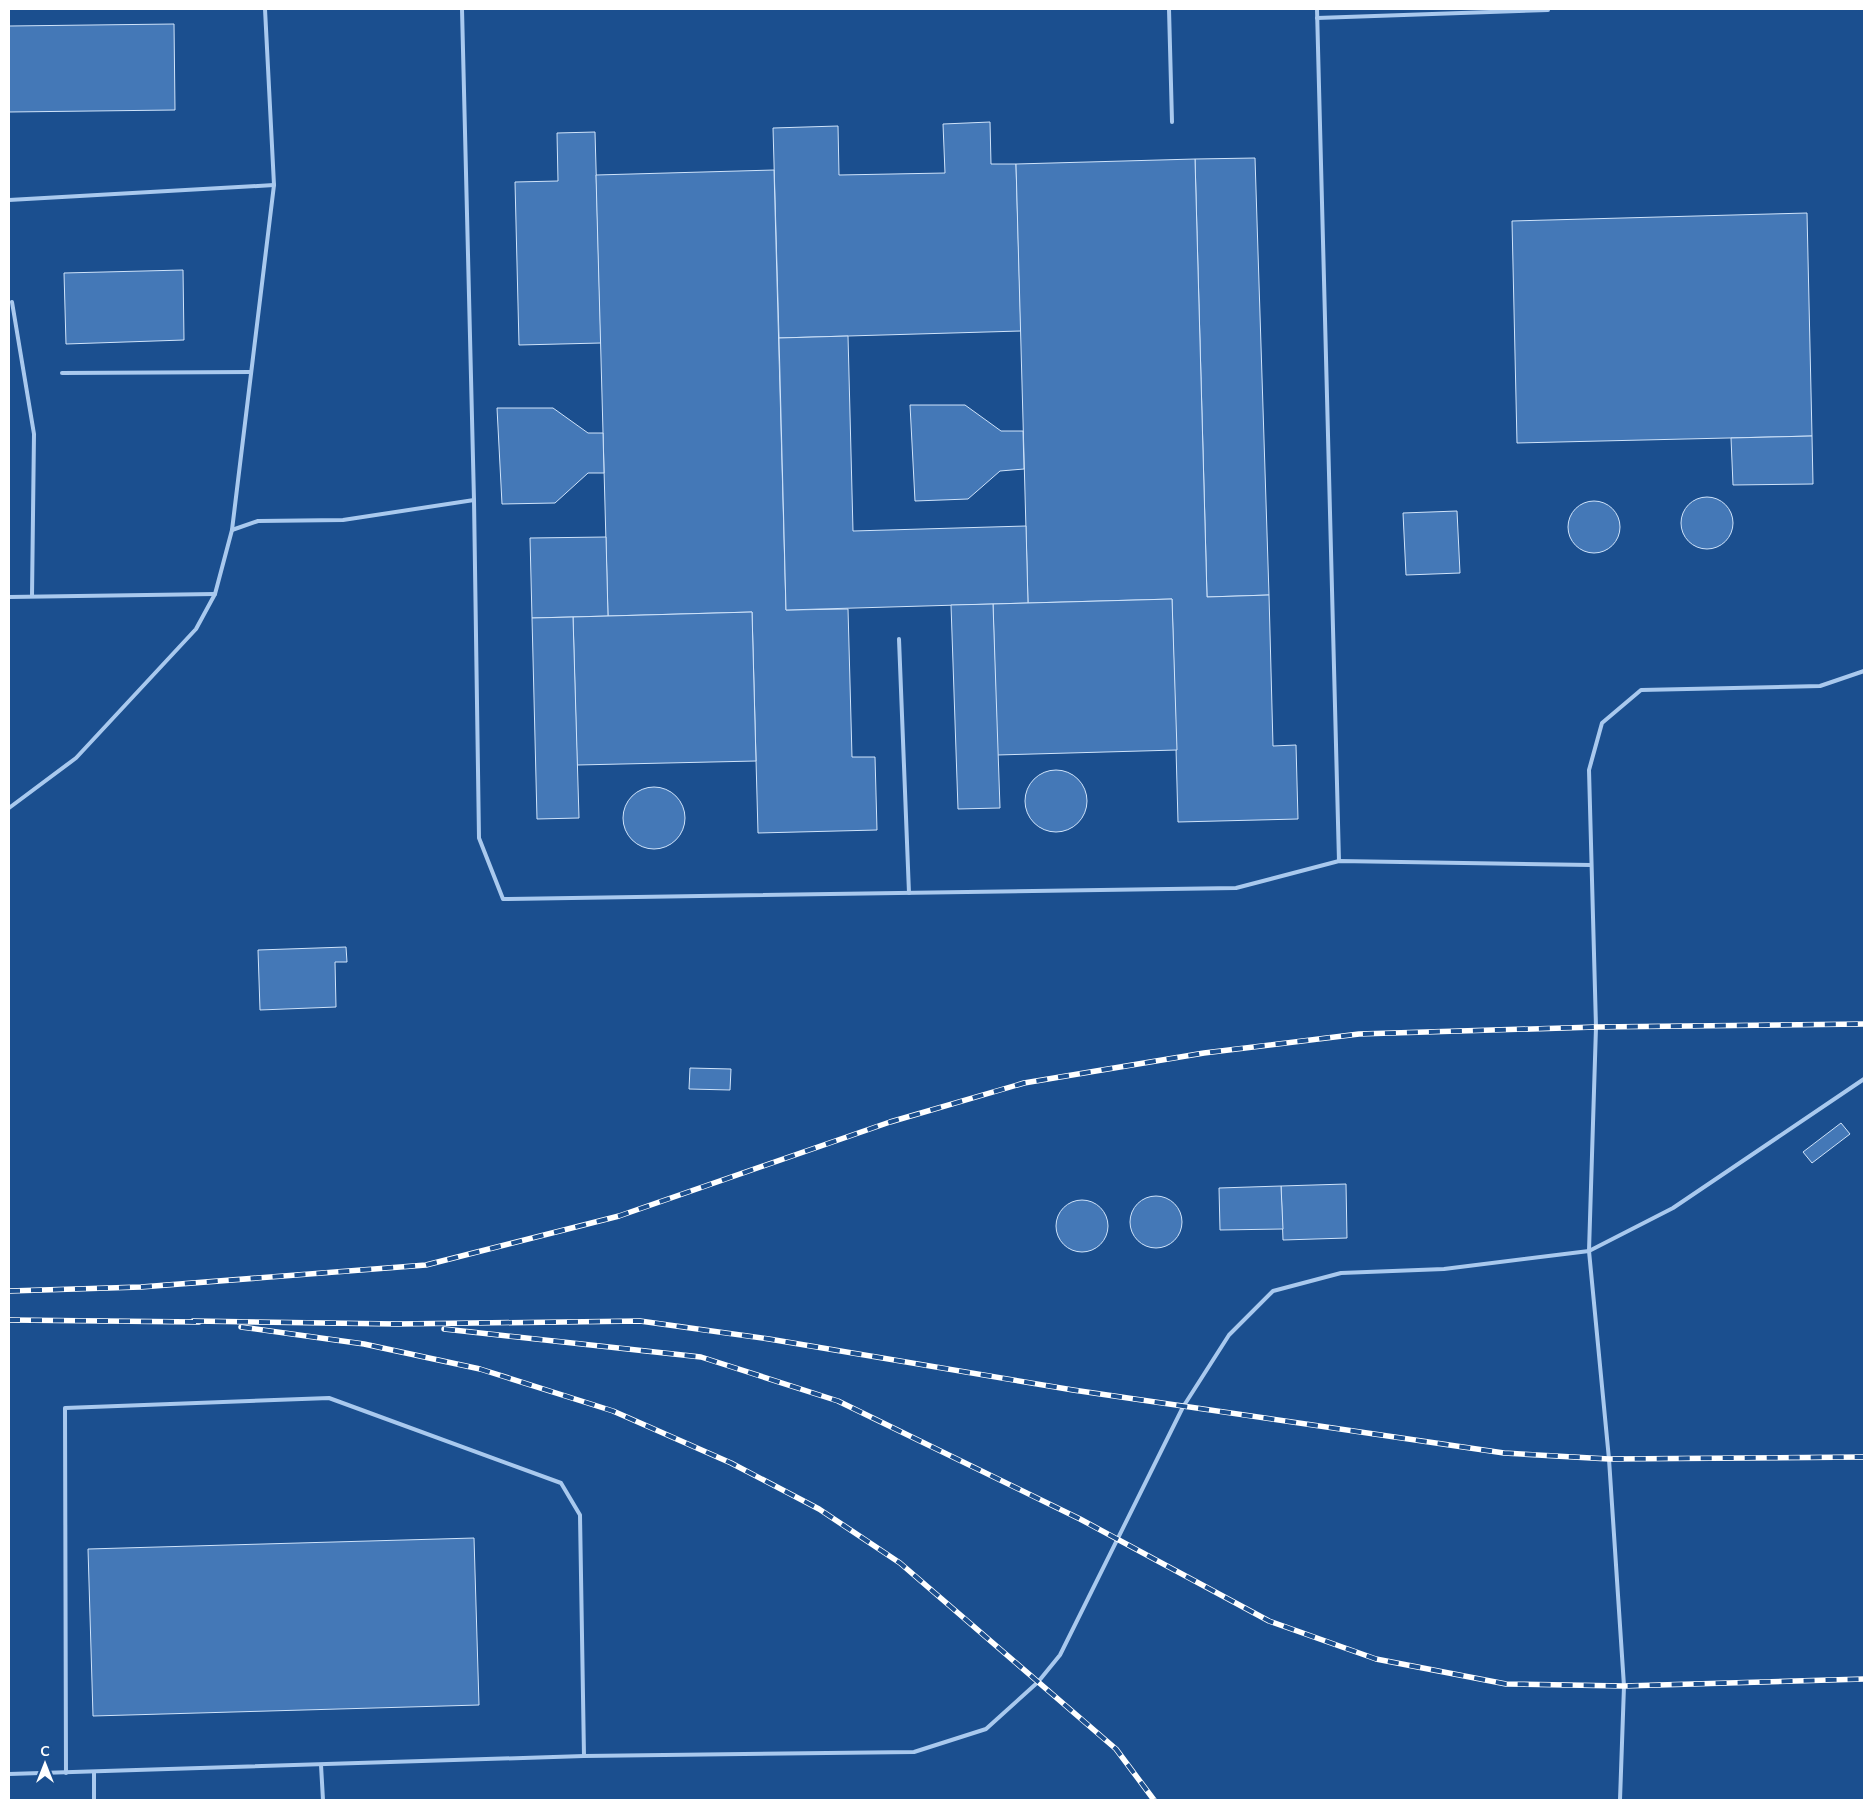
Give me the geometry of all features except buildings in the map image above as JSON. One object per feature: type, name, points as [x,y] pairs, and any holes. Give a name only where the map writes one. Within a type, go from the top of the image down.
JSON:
[{"type":"lane","points":[[9,808],[76,758],[196,629],[215,594],[232,530],[274,185],[265,9]]},
{"type":"lane","points":[[462,9],[474,500],[479,838],[502,899],[1236,888],[1339,861],[1591,865]]},
{"type":"lane","points":[[1169,9],[1172,122]]},
{"type":"lane","points":[[1316,9],[1339,861]]},
{"type":"lane","points":[[1317,18],[1548,10]]},
{"type":"lane","points":[[9,200],[274,185]]},
{"type":"lane","points":[[12,302],[34,434],[32,596]]},
{"type":"lane","points":[[62,373],[251,372]]},
{"type":"lane","points":[[232,530],[258,521],[343,520],[474,500]]},
{"type":"lane","points":[[9,596],[215,594]]},
{"type":"lane","points":[[899,639],[910,893]]},
{"type":"lane","points":[[1620,1800],[1624,1686],[1609,1459],[1589,1251],[1596,1027],[1589,770],[1602,723],[1641,690],[1820,686],[1864,671]]},
{"type":"lane","points":[[9,1774],[584,1756],[914,1752],[986,1729],[1038,1682],[1060,1655],[1183,1407],[1229,1335],[1273,1291],[1341,1273],[1444,1269],[1589,1251],[1673,1208],[1864,1079]]},
{"type":"lane","points":[[66,1773],[65,1408],[329,1398],[561,1483],[580,1515],[584,1756]]},
{"type":"lane","points":[[321,1764],[323,1800]]},
{"type":"lane","points":[[94,1772],[94,1800]]},
{"type":"railway","points":[[9,1291],[141,1287],[426,1265],[619,1216],[890,1122],[1024,1083],[1204,1053],[1359,1034],[1596,1027],[1864,1024]]},
{"type":"railway","points":[[9,1320],[199,1322]]},
{"type":"railway","points":[[193,1321],[397,1324],[640,1321],[769,1339],[1073,1390],[1504,1453],[1609,1459],[1864,1457]]},
{"type":"railway","points":[[241,1327],[364,1344],[480,1369],[613,1411],[731,1463],[819,1509],[900,1563],[1116,1749],[1154,1800]]},
{"type":"railway","points":[[444,1329],[701,1357],[838,1401],[1080,1519],[1269,1621],[1376,1659],[1506,1684],[1624,1686],[1864,1679]]}]
